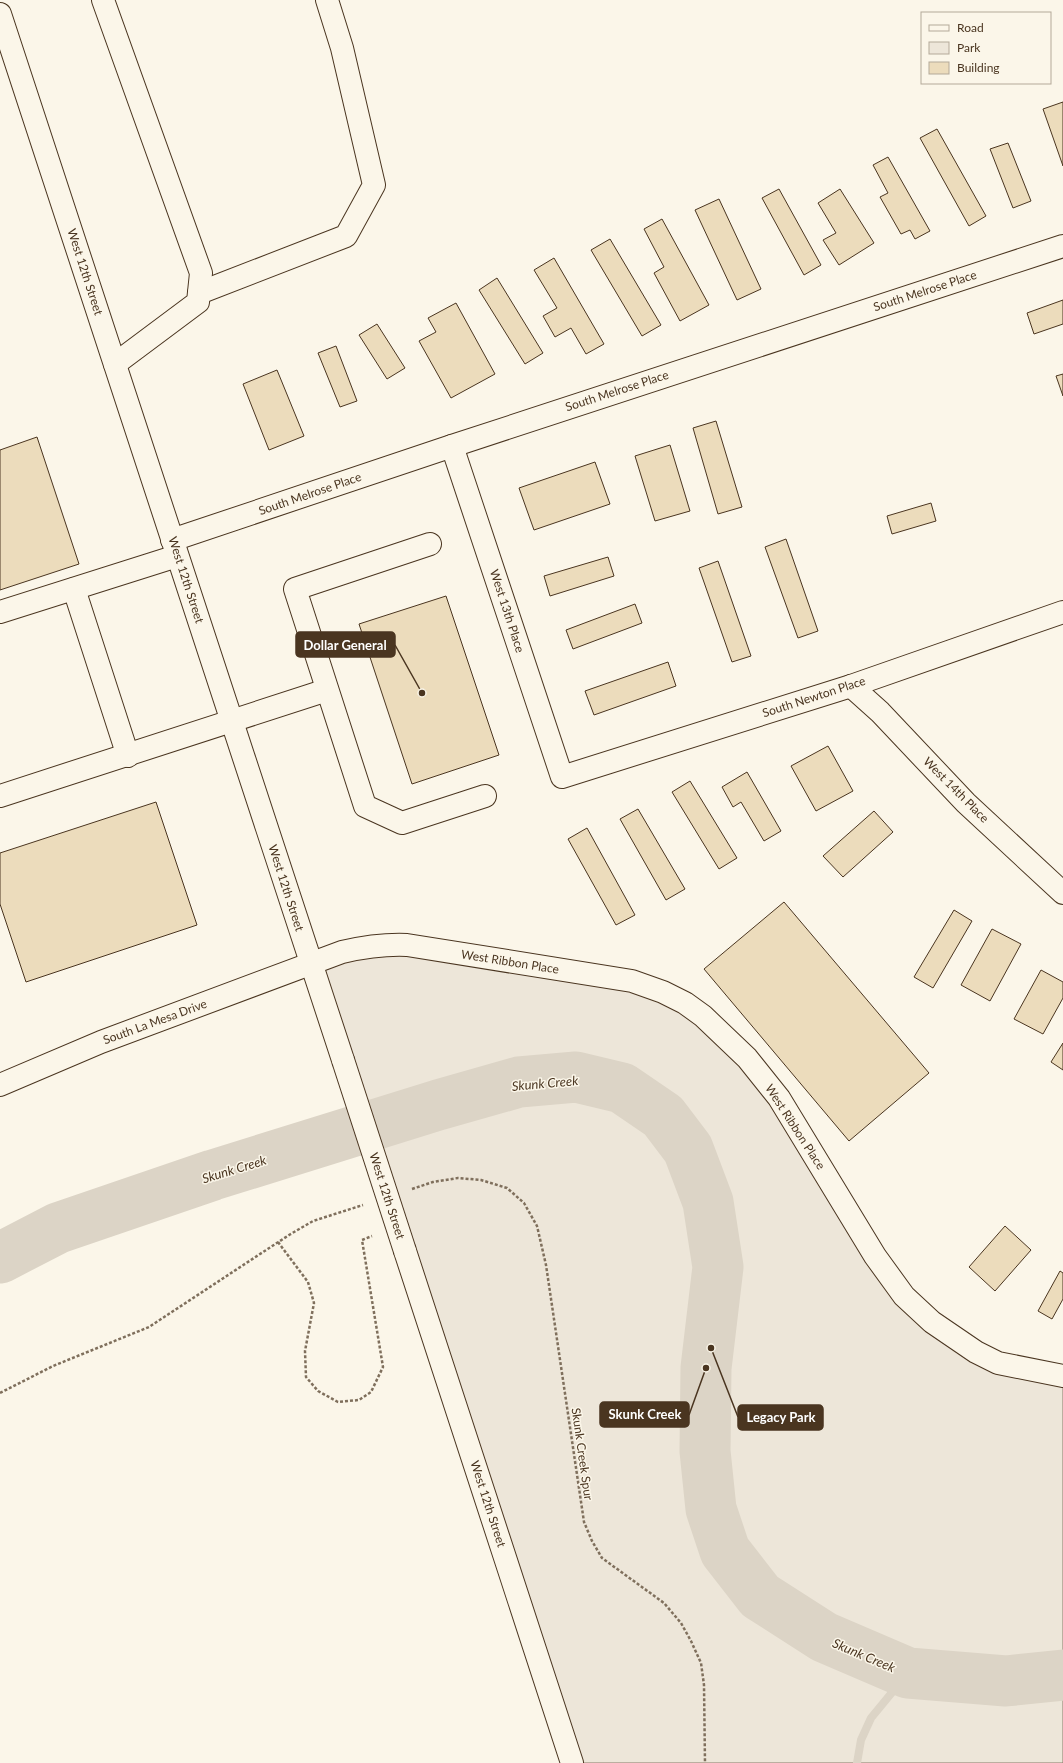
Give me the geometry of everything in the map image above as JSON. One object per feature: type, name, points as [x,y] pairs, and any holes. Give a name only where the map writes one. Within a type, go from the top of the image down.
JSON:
[{"type":"street","points":[[103,0],[201,273],[198,302],[115,364]]},
{"type":"street","points":[[199,293],[346,236],[374,185],[342,48],[327,0]]},
{"type":"street","name":"West 12th Street","points":[[0,14],[572,1763]]},
{"type":"street","name":"South Melrose Place","points":[[0,612],[74,589],[175,548],[452,446],[1063,246]]},
{"type":"street","name":"West 13th Place","points":[[452,446],[562,777]]},
{"type":"street","points":[[430,544],[295,589],[365,806],[402,823],[485,796]]},
{"type":"street","points":[[74,589],[128,756]]},
{"type":"street","name":"South Newton Place","points":[[562,777],[851,686],[1063,612]]},
{"type":"street","name":"West 14th Place","points":[[851,686],[880,712],[966,803],[1063,893]]},
{"type":"street","points":[[0,796],[128,756],[231,720],[327,690]]},
{"type":"street","name":"West Ribbon Place","points":[[311,964],[342,952],[364,947],[384,944],[407,945],[632,981],[663,992],[685,1003],[703,1016],[747,1058],[779,1098],[875,1256],[904,1296],[932,1322],[976,1352],[998,1363],[1063,1376]]},
{"type":"street","name":"South La Mesa Drive","points":[[0,1085],[100,1042],[311,964]]},
{"type":"path","name":"Skunk Creek Spur","points":[[411,1189],[433,1182],[458,1178],[482,1180],[507,1188],[524,1203],[537,1226],[546,1265],[584,1522],[592,1542],[602,1558],[664,1603],[681,1623],[691,1641],[701,1663],[704,1685],[705,1763]]},
{"type":"path","points":[[0,1392],[53,1366],[149,1328],[278,1242],[313,1221],[366,1204]]},
{"type":"path","points":[[278,1242],[308,1282],[314,1303],[304,1351],[306,1377],[318,1391],[338,1402],[359,1400],[371,1392],[383,1367],[362,1240],[397,1226]]},
{"type":"green space","points":[[407,945],[632,981],[703,1016],[779,1098],[932,1322],[1044,1373],[1063,1376],[1063,1763],[570,1763],[311,964]]},
{"type":"building","points":[[1063,102],[1063,166],[1043,109]]},
{"type":"building","points":[[937,129],[986,216],[969,226],[920,138]]},
{"type":"building","points":[[1008,143],[1031,201],[1013,208],[990,149]]},
{"type":"building","points":[[888,157],[930,231],[915,239],[910,230],[901,234],[880,197],[888,193],[873,165]]},
{"type":"building","points":[[779,189],[821,265],[804,275],[762,198]]},
{"type":"building","points":[[840,189],[874,243],[839,265],[823,240],[836,233],[818,203]]},
{"type":"building","points":[[719,199],[761,289],[737,300],[695,210]]},
{"type":"building","points":[[662,219],[709,305],[680,321],[654,273],[664,267],[644,229]]},
{"type":"building","points":[[610,239],[661,325],[642,336],[591,250]]},
{"type":"building","points":[[554,258],[604,344],[586,354],[571,328],[555,337],[543,316],[557,308],[534,270]]},
{"type":"building","points":[[497,278],[543,353],[525,364],[479,290]]},
{"type":"building","points":[[1063,300],[1063,324],[1034,334],[1027,313]]},
{"type":"building","points":[[456,303],[495,374],[451,398],[419,341],[436,332],[428,318]]},
{"type":"building","points":[[377,324],[405,368],[387,379],[359,335]]},
{"type":"building","points":[[336,346],[357,401],[340,407],[318,353]]},
{"type":"building","points":[[277,370],[304,436],[269,450],[243,384]]},
{"type":"building","points":[[1063,374],[1063,396],[1056,376]]},
{"type":"building","points":[[716,421],[742,507],[718,514],[693,428]]},
{"type":"building","points":[[37,437],[79,564],[0,590],[0,450]]},
{"type":"building","points":[[670,445],[690,511],[655,521],[635,456]]},
{"type":"building","points":[[595,462],[610,504],[534,530],[519,488]]},
{"type":"building","points":[[931,503],[936,521],[892,534],[887,516]]},
{"type":"building","points":[[786,539],[818,631],[798,638],[765,547]]},
{"type":"building","points":[[608,557],[614,576],[550,596],[544,576]]},
{"type":"building","points":[[718,561],[751,656],[732,662],[699,568]]},
{"type":"building","points":[[446,596],[499,755],[412,784],[359,624]]},
{"type":"building","points":[[635,604],[642,623],[573,649],[566,630]]},
{"type":"building","points":[[668,662],[676,686],[594,715],[585,691]]},
{"type":"building","points":[[828,746],[853,791],[816,811],[791,766]]},
{"type":"building","points":[[747,772],[781,831],[764,841],[741,802],[733,807],[722,787]]},
{"type":"building","points":[[690,781],[737,858],[719,869],[672,792]]},
{"type":"building","points":[[156,802],[197,925],[26,982],[0,904],[0,853]]},
{"type":"building","points":[[638,809],[685,889],[666,900],[620,819]]},
{"type":"building","points":[[874,811],[893,832],[843,877],[823,856]]},
{"type":"building","points":[[587,828],[635,915],[616,925],[568,839]]},
{"type":"building","points":[[784,902],[929,1073],[849,1141],[704,969]]},
{"type":"building","points":[[954,910],[972,921],[933,988],[914,977]]},
{"type":"building","points":[[992,929],[1021,944],[990,1001],[961,985]]},
{"type":"building","points":[[1041,970],[1063,982],[1063,998],[1043,1034],[1014,1019]]},
{"type":"building","points":[[1063,1043],[1063,1070],[1051,1062]]},
{"type":"building","points":[[1005,1226],[1031,1250],[995,1291],[969,1267]]},
{"type":"building","points":[[1060,1271],[1063,1273],[1063,1299],[1052,1319],[1038,1311]]},
{"type":"waterway","name":"Skunk Creek","points":[[0,1258],[58,1228],[213,1175],[438,1105],[519,1082],[576,1077],[622,1088],[663,1116],[688,1149],[708,1202],[718,1267],[706,1368],[705,1451],[711,1509],[725,1551],[760,1596],[824,1637],[908,1673],[1006,1681],[1063,1675]]},
{"type":"waterway","points":[[857,1763],[861,1740],[871,1718],[908,1673]]},
{"type":"place","name":"Dollar General","points":[[422,693]]},
{"type":"place","name":"Legacy Park","points":[[711,1348]]},
{"type":"place","name":"Skunk Creek","points":[[706,1368]]}]
